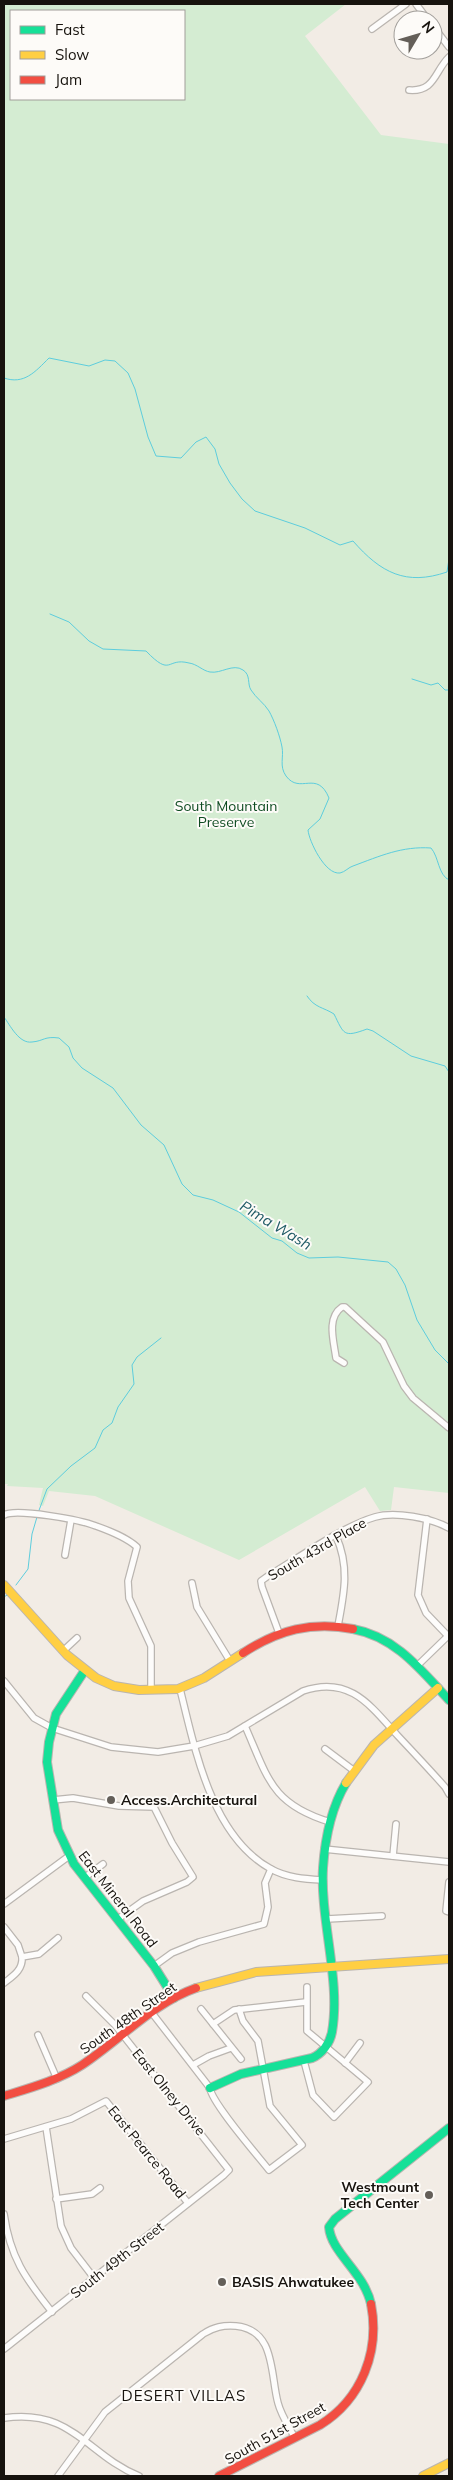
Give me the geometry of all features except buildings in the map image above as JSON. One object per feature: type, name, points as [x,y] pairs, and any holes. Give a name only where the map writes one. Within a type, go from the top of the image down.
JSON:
[{"type":"main road","points":[[4,1585],[63,1651],[85,1670],[114,1686],[135,1690],[180,1689],[208,1676],[279,1633],[314,1625],[338,1626],[366,1632],[382,1638],[396,1647],[449,1700]]},
{"type":"main road","name":"East Mineral Road","points":[[85,1670],[63,1702],[52,1728],[47,1762],[58,1830],[68,1856],[154,1966],[174,1998]]},
{"type":"main road","points":[[210,2088],[231,2077],[264,2068],[304,2061],[318,2055],[325,2047],[332,2033],[334,2008],[324,1880],[324,1849],[330,1822],[340,1792],[353,1770],[371,1746],[438,1688]]},
{"type":"main road","name":"South 48th Street","points":[[4,2096],[56,2079],[81,2066],[174,1998],[209,1982],[240,1975],[449,1959]]},
{"type":"main road","name":"South 51st Street","points":[[219,2476],[324,2422],[344,2406],[360,2385],[373,2348],[374,2321],[369,2296],[358,2272],[330,2237],[329,2227],[335,2219],[449,2128]]},
{"type":"main road","points":[[424,2476],[449,2463]]},
{"type":"street","points":[[372,29],[406,4]]},
{"type":"street","points":[[409,90],[420,91],[426,88],[449,57]]},
{"type":"street","points":[[344,1363],[336,1358],[332,1324],[334,1316],[342,1307],[345,1307],[383,1342],[404,1386],[413,1398],[449,1428]]},
{"type":"street","points":[[4,1514],[35,1514],[94,1525],[130,1541],[137,1547],[128,1581],[129,1598],[151,1646],[151,1690]]},
{"type":"street","name":"South 43rd Place","points":[[279,1633],[261,1581],[336,1536],[377,1516],[427,1519],[449,1528]]},
{"type":"street","points":[[417,1666],[449,1636],[426,1613],[418,1595],[427,1519]]},
{"type":"street","points":[[65,1555],[71,1520]]},
{"type":"street","points":[[336,1536],[345,1566],[344,1594],[338,1626]]},
{"type":"street","points":[[192,1583],[197,1607],[230,1661]]},
{"type":"street","points":[[63,1651],[77,1638]]},
{"type":"street","points":[[4,1681],[34,1718],[52,1728],[111,1747],[158,1752],[194,1746],[228,1736],[303,1691],[315,1687],[331,1686],[348,1690],[369,1704],[445,1787],[449,1794]]},
{"type":"street","points":[[180,1689],[206,1785],[232,1832],[251,1854],[272,1869],[298,1878],[324,1880]]},
{"type":"street","points":[[245,1726],[269,1781],[285,1801],[307,1815],[330,1822]]},
{"type":"street","points":[[325,1749],[353,1770]]},
{"type":"street","points":[[53,1800],[74,1798],[119,1806],[154,1807],[172,1843],[193,1877],[143,1901],[118,1919]]},
{"type":"street","points":[[393,1856],[396,1824]]},
{"type":"street","points":[[324,1849],[449,1862]]},
{"type":"street","points":[[4,1904],[68,1856]]},
{"type":"street","points":[[84,1878],[103,1864]]},
{"type":"street","points":[[154,1966],[172,1953],[199,1942],[264,1924],[268,1907],[264,1884],[272,1869]]},
{"type":"street","points":[[448,1912],[449,1882]]},
{"type":"street","points":[[327,1919],[382,1916]]},
{"type":"street","points":[[4,1927],[18,1945],[22,1957],[22,1963],[17,1973],[4,1983]]},
{"type":"street","points":[[22,1957],[39,1954],[58,1938]]},
{"type":"street","points":[[304,2061],[313,2095],[334,2117],[368,2082],[307,2031],[307,1988]]},
{"type":"street","name":"East Olney Drive","points":[[86,1996],[124,2036],[228,2170]]},
{"type":"street","points":[[213,2024],[228,2012],[239,2009],[306,2002]]},
{"type":"street","points":[[201,2009],[241,2059]]},
{"type":"street","points":[[152,2013],[210,2088],[211,2094],[270,2170],[302,2145],[270,2106],[258,2041],[243,2021],[239,2009]]},
{"type":"street","points":[[38,2035],[56,2079]]},
{"type":"street","points":[[345,2063],[360,2043]]},
{"type":"street","points":[[193,2066],[209,2056],[232,2048]]},
{"type":"street","name":"East Pearce Road","points":[[46,2127],[71,2119],[106,2101],[188,2203]]},
{"type":"street","points":[[4,2139],[46,2127],[56,2199],[65,2238],[94,2278]]},
{"type":"street","name":"South 49th Street","points":[[4,2350],[228,2170]]},
{"type":"street","points":[[56,2199],[92,2194],[100,2188]]},
{"type":"street","points":[[4,2214],[7,2233],[17,2264],[52,2312]]},
{"type":"street","points":[[58,2476],[105,2412],[212,2328],[230,2325],[252,2331],[267,2346],[273,2368],[278,2402],[295,2438]]},
{"type":"street","points":[[4,2418],[25,2417],[45,2420],[61,2426],[86,2440],[120,2467],[139,2476]]},
{"type":"green space","name":"South Mountain Preserve","points":[[4,4],[346,4],[305,36],[381,135],[449,144],[449,1493],[394,1487],[391,1510],[380,1511],[365,1487],[239,1560],[95,1496],[49,1491],[43,1506],[39,1505],[43,1488],[7,1486],[8,1484],[4,1484]]},
{"type":"waterway","points":[[4,378],[18,380],[29,376],[49,358],[89,366],[105,360],[115,361],[128,373],[135,389],[148,437],[156,456],[181,458],[196,442],[206,437],[215,449],[219,464],[230,483],[242,499],[255,511],[305,528],[340,545],[353,541],[384,569],[407,577],[419,578],[447,572],[449,559]]},
{"type":"waterway","points":[[50,614],[69,622],[89,641],[103,649],[146,651],[154,659],[165,665],[176,662],[189,663],[210,672],[231,668],[243,670],[247,674],[251,690],[267,708],[275,723],[282,747],[282,765],[286,776],[291,781],[297,783],[314,783],[319,785],[329,798],[320,819],[308,830],[311,842],[329,869],[340,873],[391,852],[431,848],[445,878],[449,880]]},
{"type":"waterway","points":[[412,679],[431,685],[438,683],[445,690],[449,690]]},
{"type":"waterway","points":[[307,996],[316,1005],[334,1014],[345,1032],[353,1033],[367,1029],[373,1031],[411,1056],[445,1066],[449,1072]]},
{"type":"waterway","name":"Pima Wash","points":[[4,1017],[15,1033],[27,1042],[59,1038],[69,1047],[73,1058],[82,1068],[113,1088],[141,1125],[164,1145],[182,1184],[193,1195],[213,1200],[239,1212],[272,1238],[282,1241],[297,1253],[309,1258],[338,1257],[388,1262],[396,1269],[405,1285],[417,1320],[435,1350],[449,1364]]},
{"type":"waterway","points":[[38,1513],[47,1489],[71,1466],[95,1448],[103,1430],[112,1423],[118,1407],[134,1384],[132,1365],[137,1357],[161,1338]]},
{"type":"waterway","points":[[16,1585],[28,1569],[32,1534],[37,1517]]},
{"type":"traffic: fast","points":[[353,1629],[368,1633],[395,1647],[418,1666],[449,1700]]},
{"type":"traffic: fast","points":[[85,1670],[56,1714],[49,1742],[47,1762],[58,1830],[74,1864],[154,1966],[174,1998]]},
{"type":"traffic: fast","points":[[210,2088],[241,2074],[312,2058],[325,2048],[329,2040],[332,2032],[334,1992],[324,1908],[323,1868],[330,1824],[336,1803],[346,1783]]},
{"type":"traffic: fast","points":[[371,2304],[362,2282],[335,2246],[329,2227],[335,2219],[449,2128]]},
{"type":"traffic: slow","points":[[4,1585],[67,1655],[96,1678],[114,1686],[139,1690],[178,1689],[204,1678],[243,1653]]},
{"type":"traffic: slow","points":[[346,1783],[374,1745],[438,1688]]},
{"type":"traffic: slow","points":[[196,1988],[256,1972],[449,1959]]},
{"type":"traffic: slow","points":[[423,2476],[449,2463]]},
{"type":"traffic: jam","points":[[243,1653],[269,1638],[296,1629],[323,1626],[353,1629]]},
{"type":"traffic: jam","points":[[4,2096],[44,2083],[82,2065],[151,2012],[196,1988]]},
{"type":"traffic: jam","points":[[219,2476],[320,2425],[347,2402],[357,2388],[370,2356],[373,2339],[371,2304]]},
{"type":"place","name":"Access.Architectural","points":[[111,1800]]},
{"type":"place","name":"Westmount Tech Center","points":[[429,2195]]},
{"type":"place","name":"BASIS Ahwatukee","points":[[222,2282]]},
{"type":"district","name":"DESERT VILLAS","points":[[184,2395]]}]
